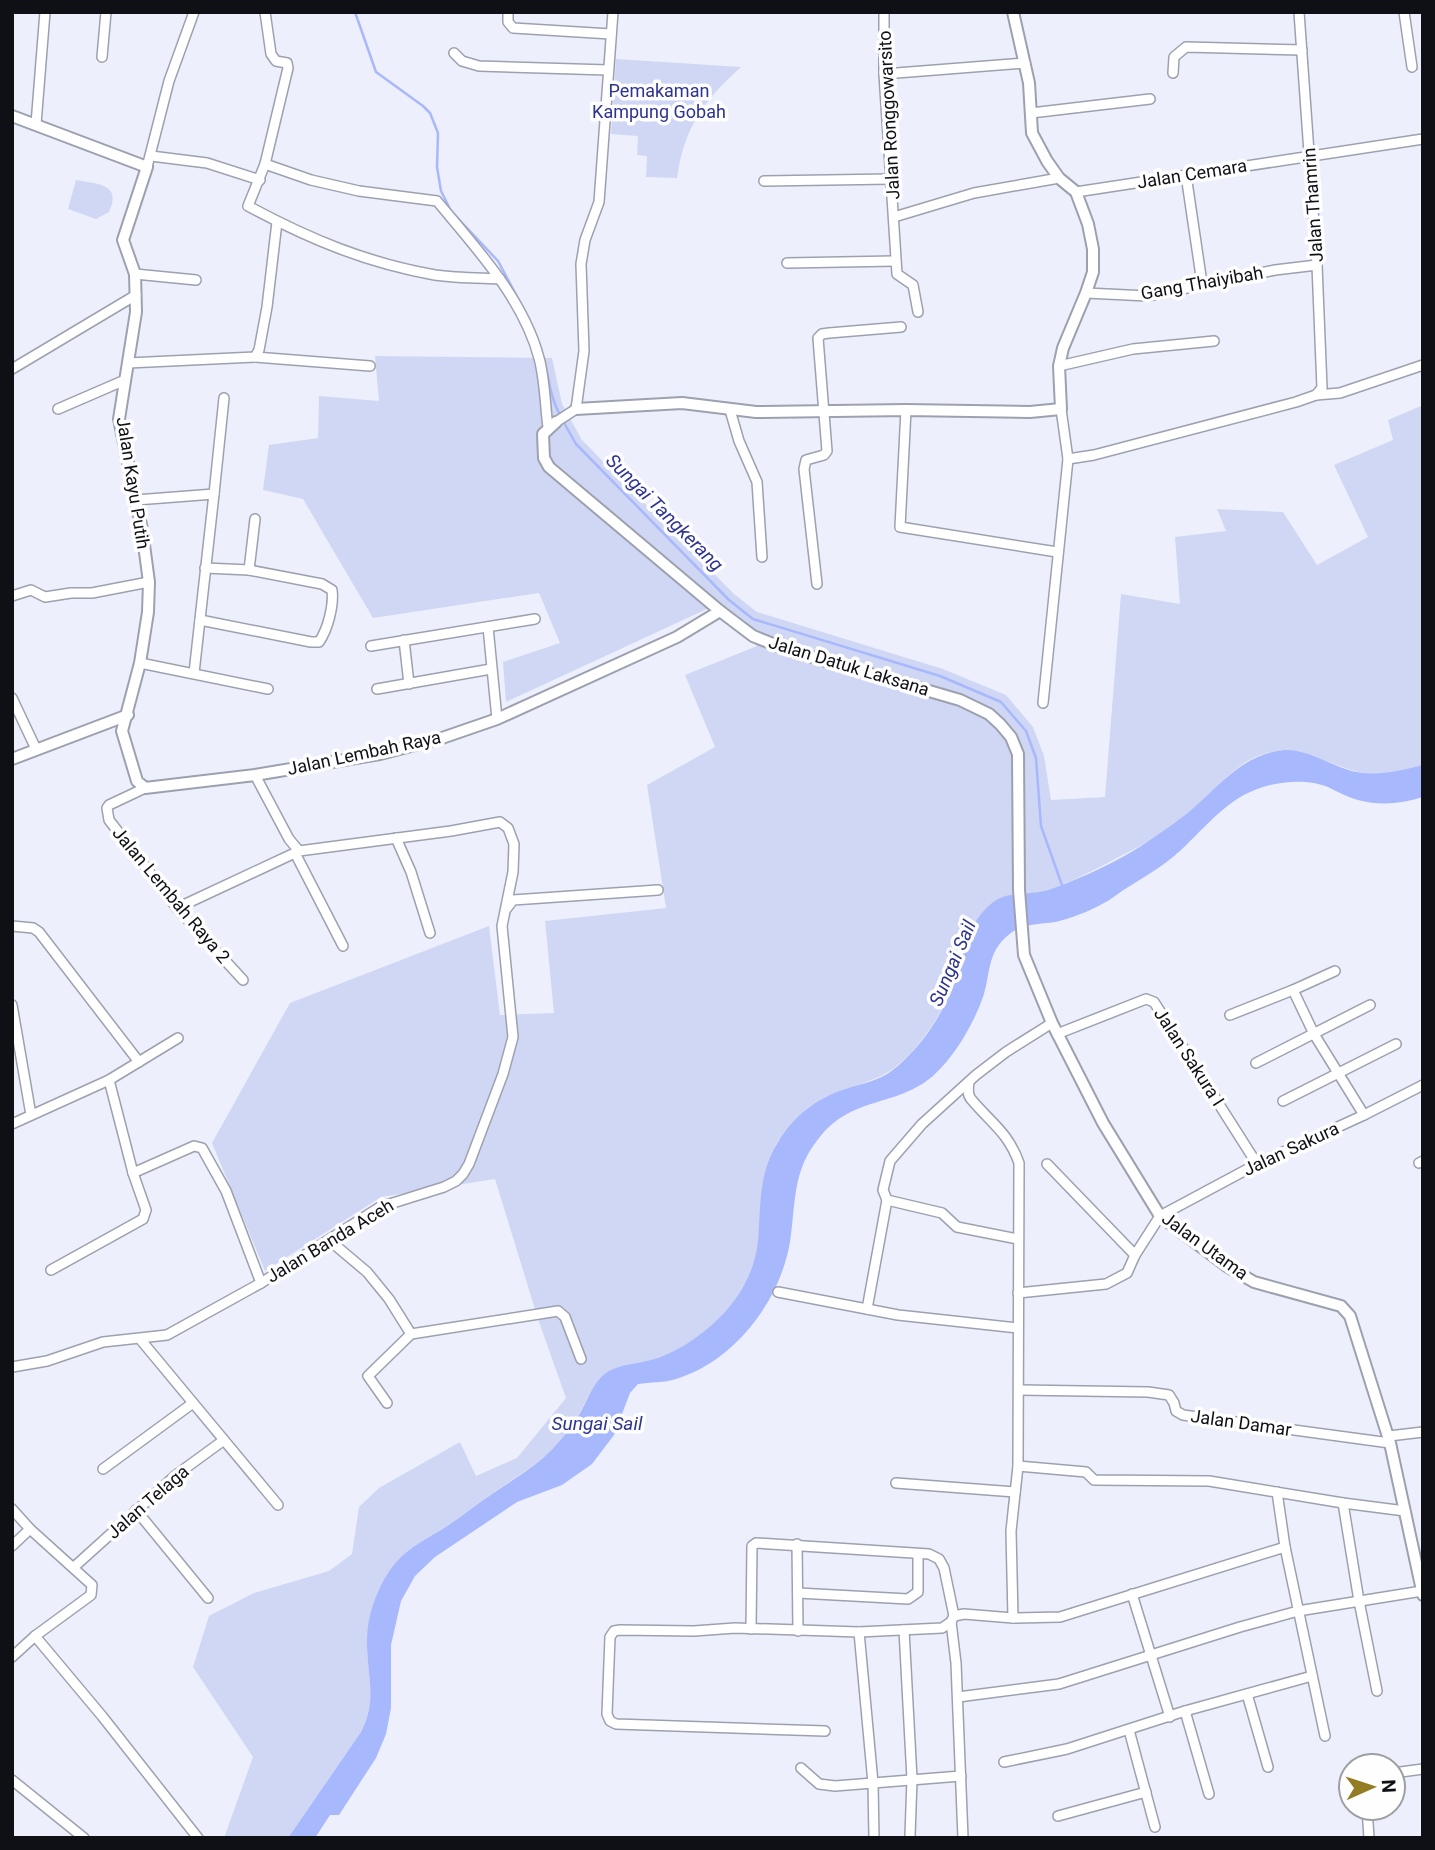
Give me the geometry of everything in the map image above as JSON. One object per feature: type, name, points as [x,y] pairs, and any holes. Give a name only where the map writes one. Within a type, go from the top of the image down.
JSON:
[{"type":"street","points":[[36,124],[45,12]]},
{"type":"street","points":[[102,57],[106,12]]},
{"type":"street","name":"Jalan Kayu Putih","points":[[128,715],[140,663],[148,612],[149,582],[119,419],[136,295],[135,274],[123,240],[151,156],[170,81],[194,12]]},
{"type":"street","points":[[265,12],[271,54],[276,61],[287,63],[288,68],[265,164],[248,206],[336,249],[394,266],[438,275],[500,279]]},
{"type":"street","points":[[508,12],[508,22],[513,27],[611,34]]},
{"type":"street","points":[[575,409],[584,351],[581,264],[585,240],[599,202],[613,12]]},
{"type":"street","name":"Jalan Ronggowarsito","points":[[884,12],[884,74],[895,261]]},
{"type":"street","points":[[1013,12],[1025,63],[1032,133],[1059,178],[1076,192],[1088,224],[1094,261],[1086,293],[1063,348],[1059,366],[1061,409],[1068,459],[1043,703]]},
{"type":"street","name":"Jalan Thamrin","points":[[1299,12],[1317,265],[1322,388],[1316,395]]},
{"type":"street","points":[[1404,12],[1412,67]]},
{"type":"street","points":[[1173,73],[1174,57],[1186,47],[1302,50]]},
{"type":"street","points":[[454,53],[461,61],[480,66],[608,71]]},
{"type":"street","points":[[884,74],[1025,63]]},
{"type":"street","points":[[1031,113],[1150,99]]},
{"type":"street","points":[[12,116],[147,167]]},
{"type":"street","name":"Jalan Cemara","points":[[1076,192],[1423,139]]},
{"type":"street","points":[[151,156],[207,163],[260,180]]},
{"type":"street","points":[[265,164],[310,180],[359,191],[438,201],[500,279],[528,329],[540,359],[552,424],[575,409],[682,403],[730,410],[825,412],[1030,412],[1061,409]]},
{"type":"street","points":[[1186,175],[1202,283]]},
{"type":"street","points":[[894,217],[974,193],[1059,178]]},
{"type":"street","points":[[764,181],[891,179]]},
{"type":"street","points":[[255,357],[267,307],[277,222]]},
{"type":"street","points":[[787,263],[895,261],[897,274],[913,285],[918,312]]},
{"type":"street","name":"Gang Thaiyibah","points":[[1086,293],[1148,296],[1202,283],[1317,265]]},
{"type":"street","points":[[135,274],[196,280]]},
{"type":"street","points":[[12,369],[136,295]]},
{"type":"street","points":[[817,584],[804,469],[806,460],[824,455],[827,451],[818,338],[822,334],[901,327]]},
{"type":"street","points":[[1059,366],[1133,349],[1214,341]]},
{"type":"street","points":[[128,363],[255,357],[370,366]]},
{"type":"street","points":[[1068,459],[1094,455],[1316,395],[1340,393],[1423,365]]},
{"type":"street","points":[[58,410],[125,380]]},
{"type":"street","points":[[194,673],[224,398]]},
{"type":"street","points":[[730,410],[739,441],[757,482],[762,557]]},
{"type":"street","points":[[906,410],[900,527],[1057,552]]},
{"type":"street","name":"Jalan Datuk Laksana","points":[[552,424],[543,434],[542,446],[548,467],[753,636],[788,650],[960,700],[989,714],[1000,724],[1011,737],[1018,754],[1018,890],[1021,933]]},
{"type":"street","points":[[136,500],[214,494]]},
{"type":"street","points":[[249,570],[255,519]]},
{"type":"street","points":[[200,620],[319,642],[324,635],[333,599],[332,590],[323,584],[249,570],[205,568]]},
{"type":"street","points":[[12,596],[31,590],[45,597],[92,593],[149,582]]},
{"type":"street","name":"Jalan Lembah Raya","points":[[145,789],[256,775],[380,754],[442,738],[497,719],[677,637],[720,611]]},
{"type":"street","points":[[370,646],[536,619]]},
{"type":"street","points":[[488,627],[497,719]]},
{"type":"street","points":[[404,640],[409,684]]},
{"type":"street","points":[[140,663],[268,689]]},
{"type":"street","points":[[377,689],[491,669]]},
{"type":"street","points":[[12,698],[36,749]]},
{"type":"street","points":[[12,759],[128,715]]},
{"type":"street","points":[[128,715],[122,731],[137,780],[145,789]]},
{"type":"street","points":[[256,775],[342,946]]},
{"type":"street","name":"Jalan Lembah Raya 2","points":[[145,789],[109,805],[109,820],[177,908],[243,980]]},
{"type":"street","name":"Jalan Banda Aceh","points":[[12,1367],[47,1361],[103,1342],[167,1335],[261,1283],[380,1207],[456,1181],[469,1164],[503,1074],[513,1037],[502,937],[513,872],[514,844],[508,828],[500,822],[297,852],[177,908]]},
{"type":"street","points":[[396,838],[411,872],[430,933]]},
{"type":"street","points":[[505,910],[513,900],[658,890]]},
{"type":"street","points":[[12,926],[39,932],[139,1062]]},
{"type":"street","name":"Jalan Utama","points":[[1021,933],[1024,955],[1055,1028],[1103,1123],[1160,1216],[1228,1267],[1254,1282],[1340,1306],[1350,1316],[1390,1440],[1422,1593]]},
{"type":"street","points":[[1230,1016],[1335,971]]},
{"type":"street","points":[[1293,990],[1314,1034],[1364,1115]]},
{"type":"street","name":"Jalan Sakura I","points":[[867,1309],[887,1200],[883,1190],[890,1161],[922,1124],[1006,1052],[1055,1028],[1146,999],[1154,1002],[1257,1164]]},
{"type":"street","points":[[12,1005],[31,1115]]},
{"type":"street","points":[[1256,1063],[1370,1005]]},
{"type":"street","points":[[12,1124],[108,1080],[178,1038]]},
{"type":"street","points":[[1283,1101],[1396,1044]]},
{"type":"street","points":[[51,1270],[143,1219],[146,1210],[132,1173],[108,1080]]},
{"type":"street","points":[[969,1083],[970,1098],[1000,1128],[1013,1147],[1019,1163],[1018,1466],[1011,1531],[1013,1618]]},
{"type":"street","name":"Jalan Sakura","points":[[1160,1216],[1257,1164],[1423,1085]]},
{"type":"street","points":[[132,1173],[194,1146],[202,1149],[226,1191],[261,1283]]},
{"type":"street","points":[[1047,1164],[1135,1255]]},
{"type":"street","points":[[887,1200],[942,1213],[957,1227],[1018,1239]]},
{"type":"street","points":[[1018,1293],[1106,1284],[1127,1273],[1160,1216]]},
{"type":"street","points":[[329,1240],[367,1272],[389,1299],[411,1334]]},
{"type":"street","points":[[778,1293],[898,1315],[1018,1328]]},
{"type":"street","points":[[387,1403],[368,1376],[411,1334],[558,1311],[565,1317],[581,1359]]},
{"type":"street","points":[[140,1339],[278,1505]]},
{"type":"street","name":"Jalan Damar","points":[[1018,1390],[1148,1392],[1168,1395],[1174,1403],[1175,1412],[1183,1415],[1390,1440],[1423,1433]]},
{"type":"street","points":[[103,1469],[193,1404]]},
{"type":"street","name":"Jalan Telaga","points":[[74,1567],[177,1475],[224,1440]]},
{"type":"street","points":[[1018,1466],[1086,1472],[1094,1480],[1209,1481],[1405,1511]]},
{"type":"street","points":[[896,1483],[1015,1492]]},
{"type":"street","points":[[1277,1492],[1285,1547],[1325,1736]]},
{"type":"street","points":[[1343,1503],[1377,1691]]},
{"type":"street","points":[[12,1509],[30,1529],[92,1585],[92,1594],[35,1636],[12,1657]]},
{"type":"street","points":[[136,1510],[208,1598]]},
{"type":"street","points":[[12,1546],[30,1529]]},
{"type":"street","points":[[751,1629],[752,1546],[763,1542],[797,1544],[929,1555],[939,1559],[944,1568],[953,1619],[963,1838]]},
{"type":"street","points":[[797,1544],[798,1631]]},
{"type":"street","points":[[825,1731],[631,1726],[610,1721],[607,1714],[610,1637],[614,1631],[751,1629],[859,1632],[942,1628],[964,1614],[1013,1618],[1060,1617],[1285,1547]]},
{"type":"street","points":[[798,1592],[908,1599],[918,1592],[918,1554]]},
{"type":"street","points":[[958,1697],[1059,1684],[1298,1611],[1422,1593]]},
{"type":"street","points":[[1132,1594],[1170,1717]]},
{"type":"street","points":[[904,1630],[912,1779],[910,1836]]},
{"type":"street","points":[[859,1632],[873,1783],[874,1838]]},
{"type":"street","points":[[35,1636],[198,1838]]},
{"type":"street","points":[[1004,1762],[1067,1749],[1185,1711],[1312,1676]]},
{"type":"street","points":[[1247,1694],[1268,1767]]},
{"type":"street","points":[[1185,1711],[1209,1794]]},
{"type":"street","points":[[1129,1730],[1155,1826]]},
{"type":"street","points":[[801,1768],[822,1785],[961,1776]]},
{"type":"street","points":[[12,1780],[84,1838]]},
{"type":"street","points":[[1058,1816],[1146,1792]]},
{"type":"green space","name":"Pemakaman Kampung Gobah","points":[[616,59],[741,67],[716,91],[698,116],[685,144],[677,178],[646,177],[647,156],[637,155],[638,136],[611,134]]},
{"type":"green space","points":[[76,180],[99,184],[110,190],[113,195],[109,212],[96,219],[68,209]]},
{"type":"green space","points":[[375,356],[552,358],[562,404],[582,440],[734,594],[757,612],[943,669],[1006,695],[1033,727],[1044,756],[1051,800],[1105,797],[1121,594],[1180,604],[1175,537],[1226,531],[1217,509],[1283,512],[1317,565],[1368,537],[1334,465],[1393,440],[1388,420],[1421,406],[1423,765],[1375,774],[1347,769],[1292,751],[1257,756],[1229,774],[1190,811],[1146,843],[1062,885],[1040,892],[1004,897],[988,907],[970,931],[946,1000],[934,1023],[918,1044],[887,1073],[834,1093],[810,1106],[785,1131],[768,1162],[764,1177],[756,1255],[748,1277],[731,1305],[702,1333],[673,1352],[653,1360],[618,1367],[607,1373],[594,1386],[569,1430],[545,1456],[413,1547],[392,1567],[374,1601],[368,1628],[370,1699],[361,1732],[288,1838],[224,1838],[253,1757],[193,1667],[209,1616],[254,1593],[329,1571],[352,1554],[359,1507],[379,1488],[460,1442],[476,1476],[517,1458],[566,1398],[538,1319],[495,1179],[381,1197],[265,1271],[212,1143],[290,1003],[489,926],[500,1015],[554,1013],[545,921],[666,908],[647,785],[715,747],[685,675],[757,646],[709,608],[506,702],[503,662],[560,643],[539,593],[373,618],[303,499],[263,490],[269,445],[318,438],[319,396],[379,401]]},
{"type":"water","name":"Sungai Sail","points":[[1285,750],[1305,753],[1363,773],[1385,773],[1423,765],[1423,797],[1382,804],[1354,799],[1312,783],[1287,782],[1263,787],[1228,805],[1167,862],[1106,902],[1068,918],[1031,925],[1009,934],[994,954],[983,997],[974,1018],[956,1050],[941,1068],[919,1086],[846,1115],[832,1124],[810,1150],[800,1175],[785,1264],[765,1307],[751,1326],[717,1358],[697,1370],[671,1380],[638,1384],[630,1393],[614,1435],[592,1464],[562,1485],[517,1502],[435,1557],[415,1576],[401,1601],[391,1645],[391,1708],[386,1734],[376,1758],[339,1815],[330,1815],[315,1838],[288,1838],[366,1721],[370,1700],[368,1626],[376,1597],[390,1570],[413,1547],[543,1458],[572,1425],[595,1385],[609,1371],[679,1349],[705,1331],[727,1310],[740,1292],[754,1262],[764,1178],[778,1142],[798,1116],[815,1103],[882,1077],[914,1050],[943,1009],[972,929],[983,911],[1005,896],[1048,890],[1086,875],[1137,849],[1194,808],[1238,768],[1260,756]]},
{"type":"waterway","name":"Sungai Tangkerang","points":[[355,12],[376,72],[430,113],[438,133],[437,167],[441,191],[451,211],[498,261],[522,306]]},
{"type":"waterway","name":"Sungai Tangkerang","points":[[540,348],[553,399],[560,415]]},
{"type":"waterway","name":"Sungai Tangkerang","points":[[563,421],[576,444],[729,600],[753,619],[940,676],[1001,702],[1026,731],[1036,758],[1041,826],[1063,888]]}]
